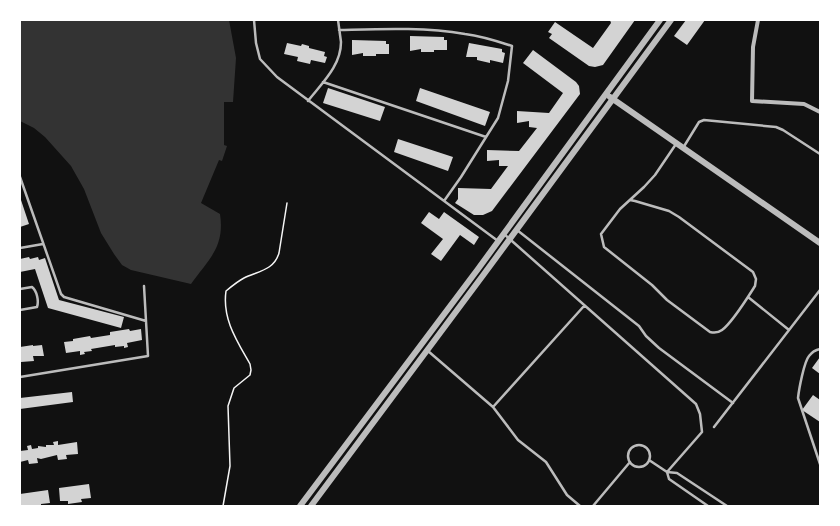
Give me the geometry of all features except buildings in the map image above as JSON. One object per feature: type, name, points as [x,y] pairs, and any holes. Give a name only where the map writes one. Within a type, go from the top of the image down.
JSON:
[{"type":"street","points":[[300,506],[498,241],[660,20]]},
{"type":"street","points":[[312,506],[670,20]]},
{"type":"street","points":[[758,20],[754,47],[752,101],[804,104],[820,112]]},
{"type":"street","points":[[606,94],[820,243]]},
{"type":"lane","points":[[254,20],[256,43],[260,59],[277,77],[498,241]]},
{"type":"lane","points":[[308,101],[335,67],[339,57],[341,42],[338,20]]},
{"type":"lane","points":[[339,30],[410,29],[447,31],[484,37],[512,46],[510,68],[498,118],[444,201]]},
{"type":"lane","points":[[323,82],[486,137]]},
{"type":"lane","points":[[683,148],[699,122],[704,120],[776,127],[820,154]]},
{"type":"lane","points":[[630,200],[669,211],[753,272],[756,279],[755,286],[728,324],[722,330],[716,333],[710,332],[667,300],[652,285],[604,247],[602,243],[601,234],[620,210],[630,200],[655,175],[677,144]]},
{"type":"lane","points":[[20,177],[59,290],[64,297],[146,321]]},
{"type":"lane","points":[[517,229],[639,326],[646,336],[659,348],[733,402]]},
{"type":"lane","points":[[503,234],[696,404],[700,414],[702,432],[667,472]]},
{"type":"lane","points":[[20,248],[43,244]]},
{"type":"lane","points":[[20,377],[148,356],[144,286]]},
{"type":"lane","points":[[20,289],[32,287],[35,290],[39,303],[37,307],[20,310]]},
{"type":"lane","points":[[714,427],[820,290]]},
{"type":"lane","points":[[748,297],[790,330]]},
{"type":"lane","points":[[493,408],[584,306]]},
{"type":"lane","points":[[820,349],[812,353],[807,359],[798,398],[820,464]]},
{"type":"lane","points":[[427,351],[493,408],[518,440],[546,462],[567,495],[580,506]]},
{"type":"lane","points":[[643,445],[648,449],[650,454],[649,460],[641,466],[635,466],[630,462],[628,455],[632,447],[643,445]]},
{"type":"lane","points":[[649,460],[667,472],[677,473],[727,506]]},
{"type":"lane","points":[[594,506],[630,462]]},
{"type":"lane","points":[[667,472],[669,479],[708,506]]},
{"type":"path","points":[[223,506],[230,466],[228,406],[234,388],[250,375],[251,370],[250,364],[230,326],[226,310],[226,291],[244,278],[266,270],[276,260],[279,253],[287,203]]},
{"type":"shaded area","points":[[20,20],[229,20],[236,58],[233,102],[224,102],[224,145],[227,146],[222,161],[219,160],[201,203],[220,214],[220,235],[214,252],[191,284],[131,270],[122,265],[101,233],[84,189],[71,166],[45,137],[34,128],[20,121]]}]
